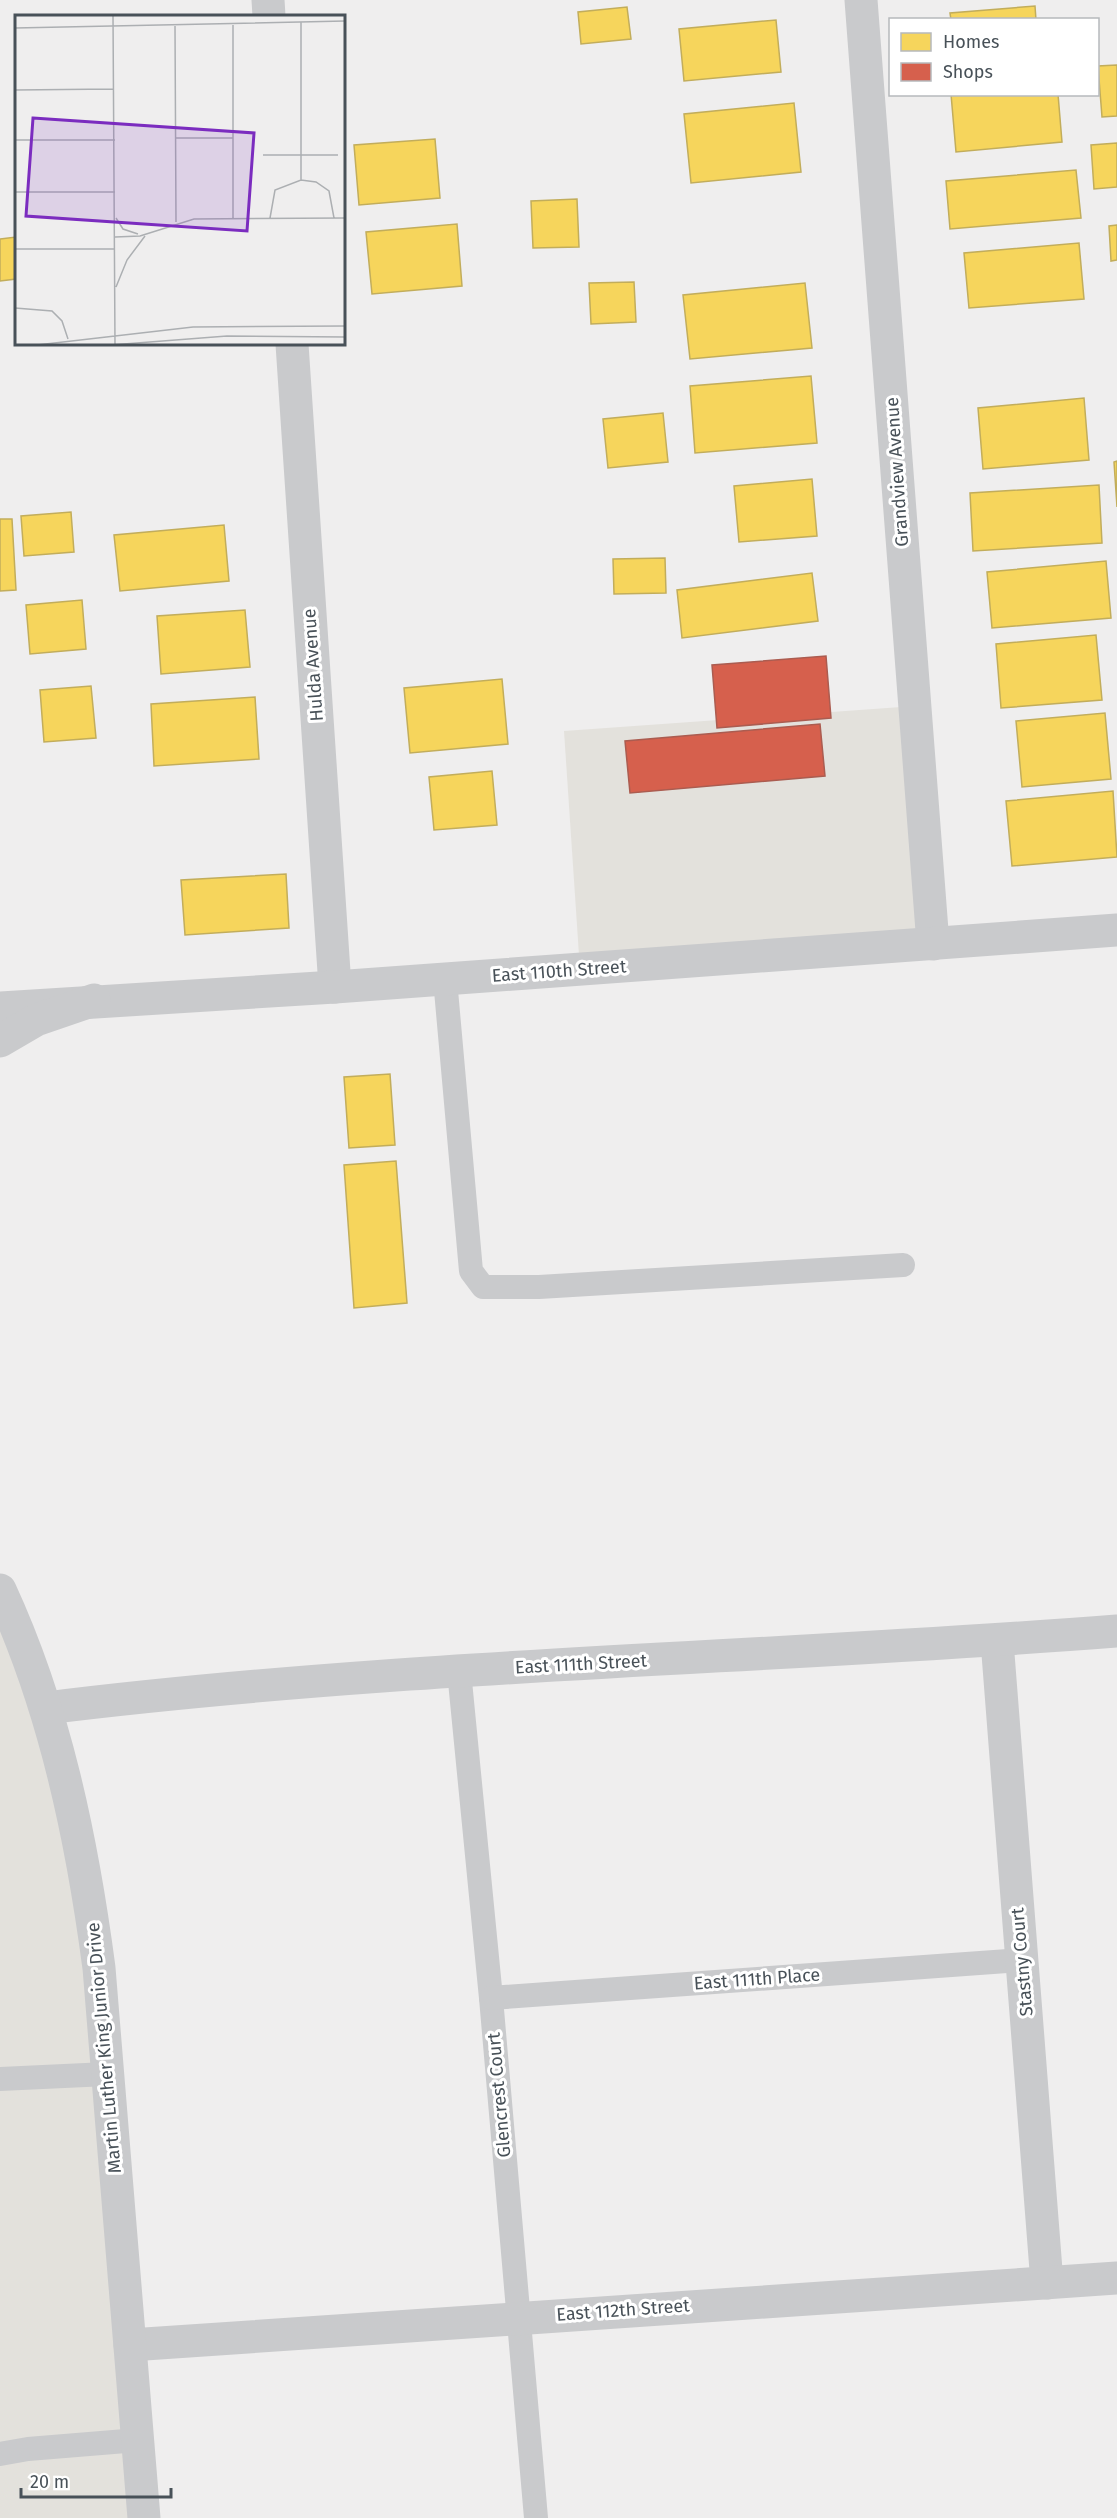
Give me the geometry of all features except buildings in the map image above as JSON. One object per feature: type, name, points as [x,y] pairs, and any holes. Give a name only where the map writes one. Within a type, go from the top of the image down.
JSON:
[{"type":"street","points":[[268,0],[269,15]]},
{"type":"street","name":"Grandview Avenue","points":[[861,0],[933,944]]},
{"type":"street","name":"Hulda Avenue","points":[[292,345],[335,987]]},
{"type":"street","name":"East 110th Street","points":[[0,1008],[94,1000],[335,987],[1117,930]]},
{"type":"street","points":[[0,1041],[36,1020],[94,1000]]},
{"type":"street","name":"Martin Luther King Junior Drive","points":[[0,1590],[46,1708],[79,1841],[90,1904],[99,1968],[144,2518]]},
{"type":"street","name":"East 111th Street","points":[[46,1708],[152,1695],[459,1671],[997,1641],[1117,1632]]},
{"type":"street","name":"Stastny Court","points":[[997,1641],[1047,2283]]},
{"type":"street","name":"East 112th Street","points":[[130,2345],[1117,2278]]},
{"type":"lane","points":[[445,979],[471,1271],[483,1287],[521,1288],[903,1265]]},
{"type":"lane","name":"Glencrest Court","points":[[459,1671],[491,1998],[536,2518]]},
{"type":"lane","name":"East 111th Place","points":[[491,1998],[1022,1960]]},
{"type":"lane","points":[[0,2079],[107,2074]]},
{"type":"lane","points":[[0,2454],[28,2449],[138,2440]]},
{"type":"shaded area","points":[[915,706],[933,944],[580,970],[564,731]]},
{"type":"shaded area","points":[[0,1590],[79,1841],[144,2518],[0,2518]]}]
